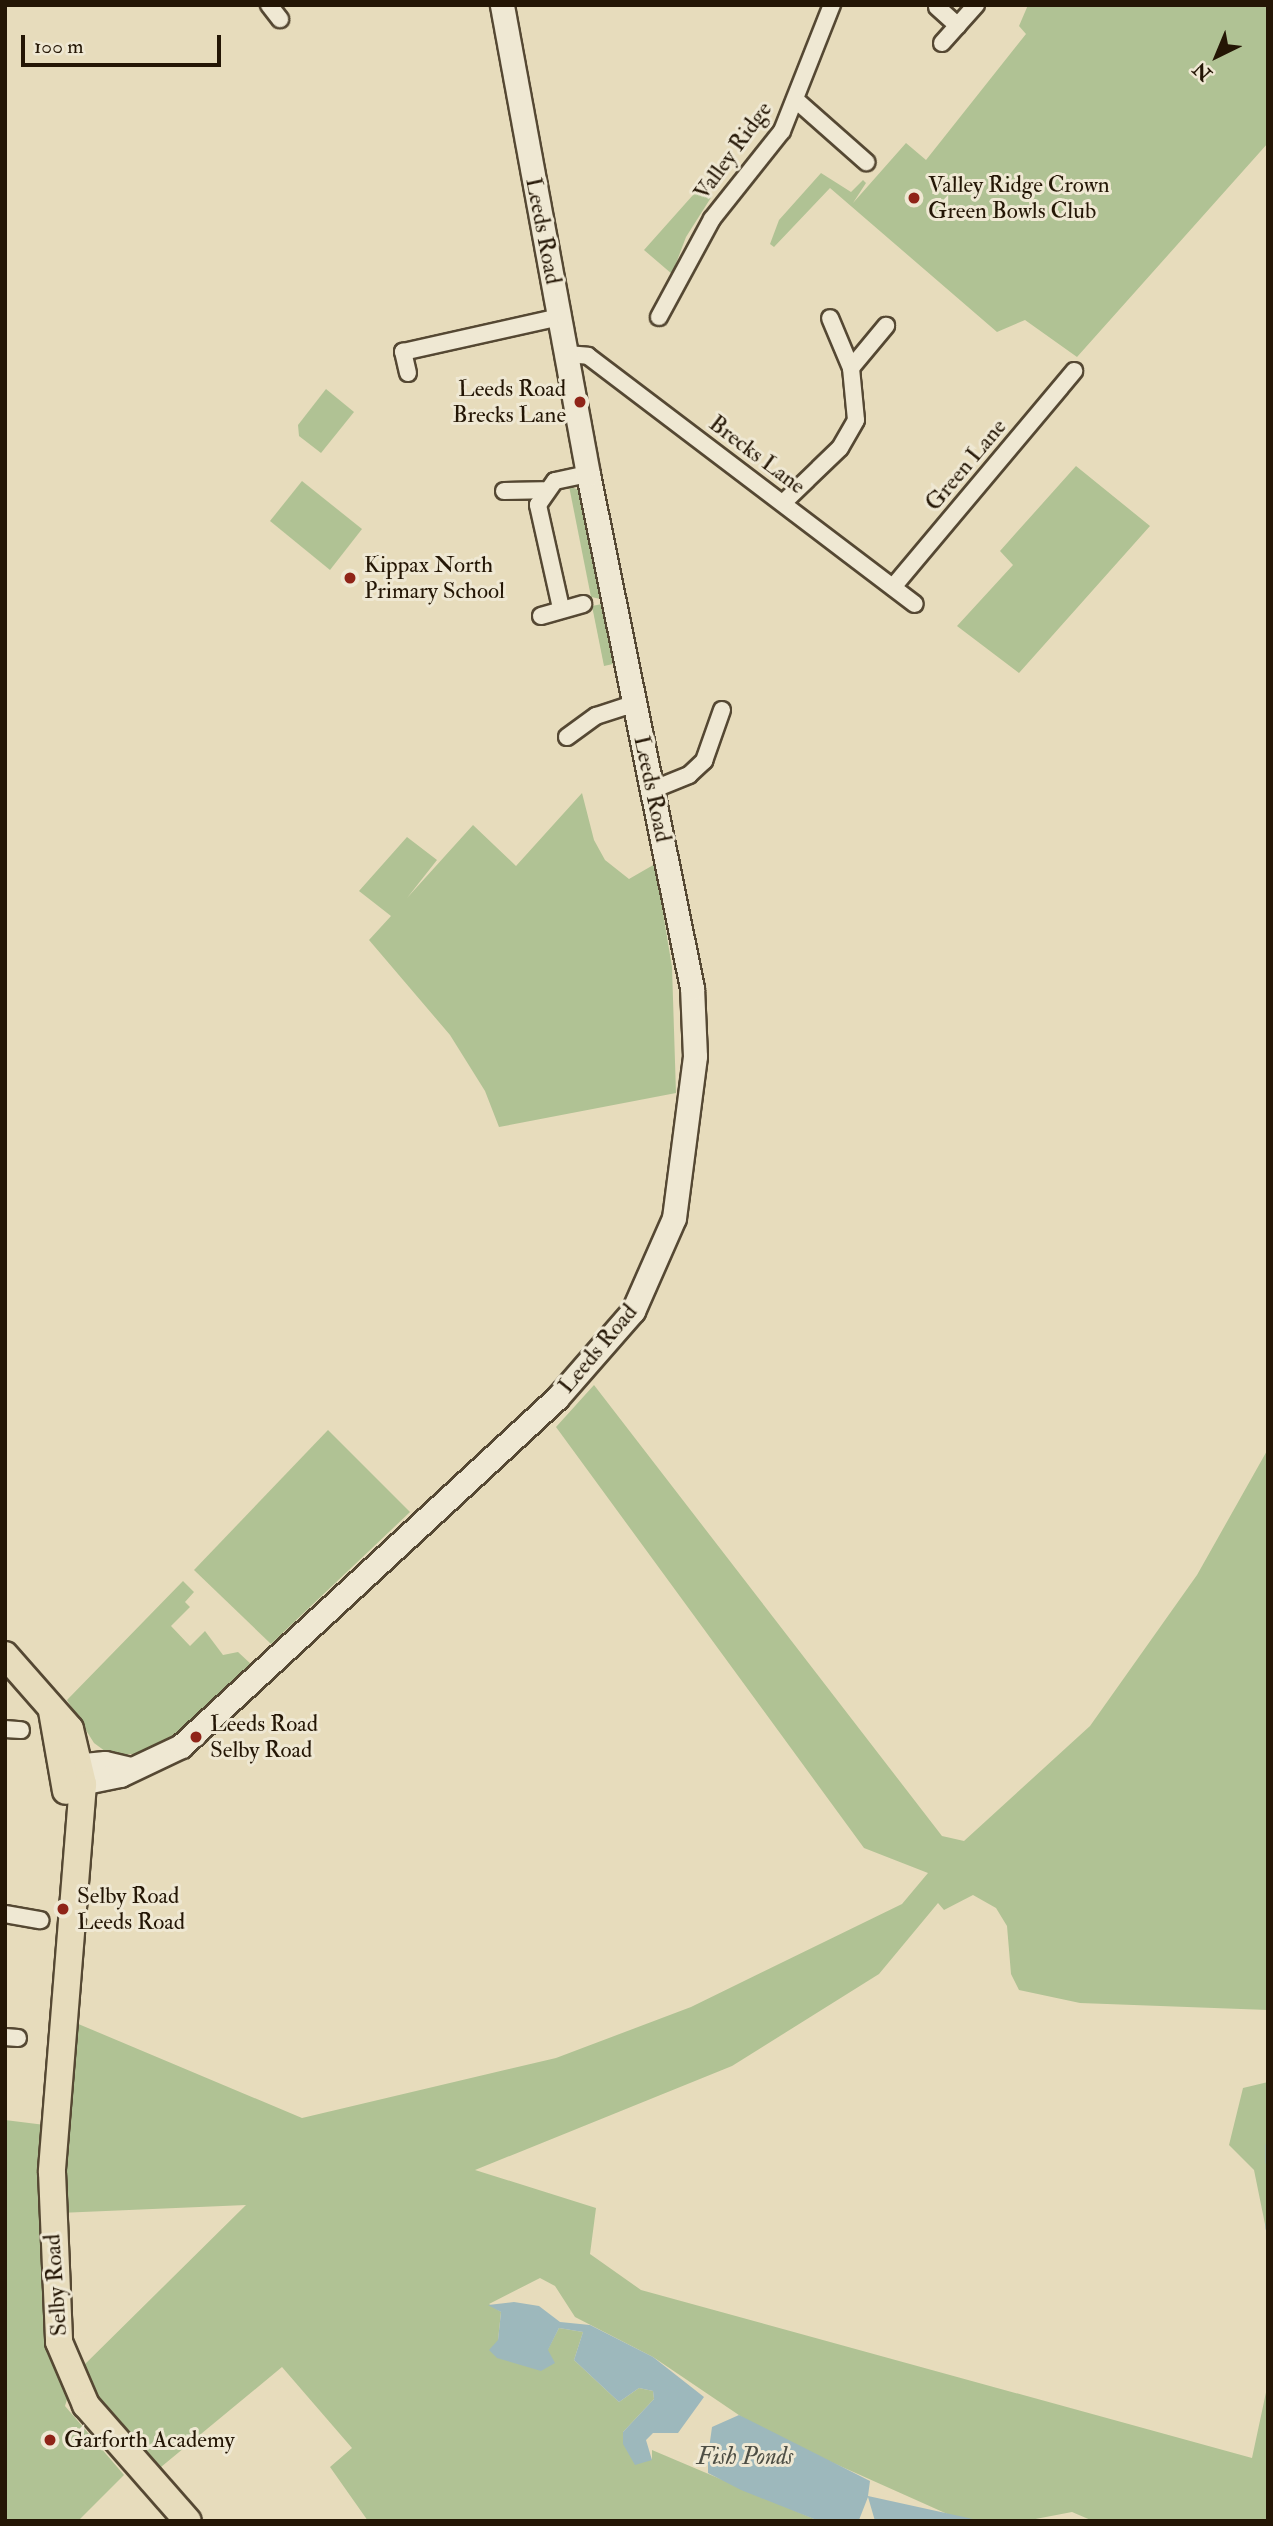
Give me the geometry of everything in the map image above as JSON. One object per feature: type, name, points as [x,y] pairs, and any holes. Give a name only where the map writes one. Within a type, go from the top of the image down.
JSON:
[{"type":"highway","points":[[5,1655],[74,1737],[73,1775]]},
{"type":"highway","name":"Selby Road","points":[[73,1775],[78,1825],[52,2172],[54,2300],[69,2372],[102,2425],[188,2521]]},
{"type":"main road","name":"Leeds Road","points":[[73,1775],[130,1769],[158,1761],[186,1741],[557,1398],[619,1331],[645,1293],[674,1218],[695,1056],[692,988],[588,474],[502,5]]},
{"type":"street","name":"Valley Ridge","points":[[659,317],[712,219],[775,140],[796,100],[832,5]]},
{"type":"street","points":[[942,44],[976,5]]},
{"type":"street","points":[[937,7],[958,26]]},
{"type":"street","points":[[796,100],[866,162]]},
{"type":"street","points":[[408,373],[403,352],[559,317]]},
{"type":"street","points":[[783,503],[853,430],[856,409],[851,368],[830,318]]},
{"type":"street","points":[[851,368],[886,326]]},
{"type":"street","name":"Brecks Lane","points":[[567,354],[588,356],[915,604]]},
{"type":"street","name":"Green Lane","points":[[893,587],[1074,371]]},
{"type":"street","points":[[561,608],[538,505],[543,490],[555,481],[588,474]]},
{"type":"street","points":[[504,491],[543,490]]},
{"type":"street","points":[[541,616],[561,608],[583,604]]},
{"type":"street","name":"Leeds Road","points":[[567,737],[596,716],[634,704]]},
{"type":"street","points":[[652,790],[689,775],[704,761],[722,710]]},
{"type":"street","points":[[5,1914],[40,1920]]},
{"type":"green space","points":[[1028,5],[1268,5],[1268,143],[1077,357],[1025,320],[997,332],[830,188],[774,247],[770,244],[779,220],[821,173],[851,192],[863,180],[866,183],[853,203],[906,143],[926,160],[1026,34],[1019,26]]},
{"type":"green space","points":[[701,186],[712,196],[686,237],[672,274],[644,250]]},
{"type":"green space","points":[[326,389],[354,412],[321,453],[299,436],[298,425]]},
{"type":"green space","points":[[1076,466],[1150,526],[1019,673],[957,626],[1013,565],[1000,551]]},
{"type":"green space","points":[[302,481],[362,529],[330,570],[270,521]]},
{"type":"green space","points":[[569,486],[581,491],[601,599],[591,597]]},
{"type":"green space","points":[[602,604],[613,664],[604,666],[592,606]]},
{"type":"green space","points":[[582,793],[594,840],[605,860],[629,879],[655,864],[672,967],[676,1093],[499,1127],[485,1091],[450,1035],[369,940],[391,916],[359,891],[407,837],[437,860],[407,898],[473,825],[516,866]]},
{"type":"green space","points":[[594,1385],[942,1836],[964,1841],[1090,1726],[1197,1575],[1268,1449],[1268,2010],[1080,2003],[1019,1990],[1011,1974],[1007,1926],[996,1908],[973,1895],[944,1910],[938,1903],[879,1974],[732,2066],[475,2170],[596,2208],[590,2254],[641,2290],[1252,2458],[1268,2383],[1268,2521],[1093,2521],[1072,2512],[1025,2521],[963,2521],[764,2432],[653,2357],[575,2317],[555,2286],[540,2278],[489,2304],[501,2312],[498,2340],[548,2349],[559,2328],[583,2332],[574,2360],[619,2402],[639,2388],[653,2391],[654,2399],[623,2432],[652,2460],[652,2450],[819,2521],[368,2521],[330,2467],[352,2448],[282,2367],[161,2467],[204,2521],[199,2521],[122,2437],[78,2371],[246,2205],[59,2213],[76,2023],[302,2118],[556,2058],[691,2007],[902,1904],[928,1873],[864,1848],[556,1427]]},
{"type":"green space","points":[[328,1430],[410,1512],[271,1644],[194,1570]]},
{"type":"green space","points":[[183,1581],[194,1592],[185,1602],[190,1607],[171,1626],[190,1646],[205,1631],[223,1655],[238,1652],[252,1665],[180,1736],[146,1754],[109,1754],[94,1743],[67,1700]]},
{"type":"green space","points":[[1268,2082],[1268,2239],[1254,2170],[1229,2145],[1243,2088]]},
{"type":"green space","points":[[5,2120],[45,2125],[44,2337],[68,2396],[65,2406],[124,2475],[78,2521],[5,2521]]},
{"type":"water","points":[[514,2302],[539,2306],[560,2322],[590,2325],[653,2357],[704,2397],[678,2433],[653,2433],[646,2440],[652,2460],[635,2465],[623,2444],[623,2432],[654,2399],[653,2391],[639,2388],[619,2402],[574,2360],[583,2332],[559,2328],[548,2350],[555,2363],[541,2371],[497,2358],[489,2350],[498,2340],[501,2312],[488,2305]]},
{"type":"water","name":"Fish Ponds","points":[[739,2415],[870,2481],[868,2496],[982,2521],[875,2521],[868,2497],[859,2520],[819,2521],[741,2490],[708,2473],[712,2427]]},
{"type":"waterway","points":[[1268,2145],[1268,2162]]},
{"type":"place","name":"Valley Ridge Crown Green Bowls Club","points":[[914,198]]},
{"type":"place","name":"Leeds Road Brecks Lane","points":[[580,402]]},
{"type":"place","name":"Kippax North Primary School","points":[[350,578]]},
{"type":"place","name":"Leeds Road Selby Road","points":[[196,1737]]},
{"type":"place","name":"Selby Road Leeds Road","points":[[63,1909]]},
{"type":"place","name":"Garforth Academy","points":[[50,2440]]}]
